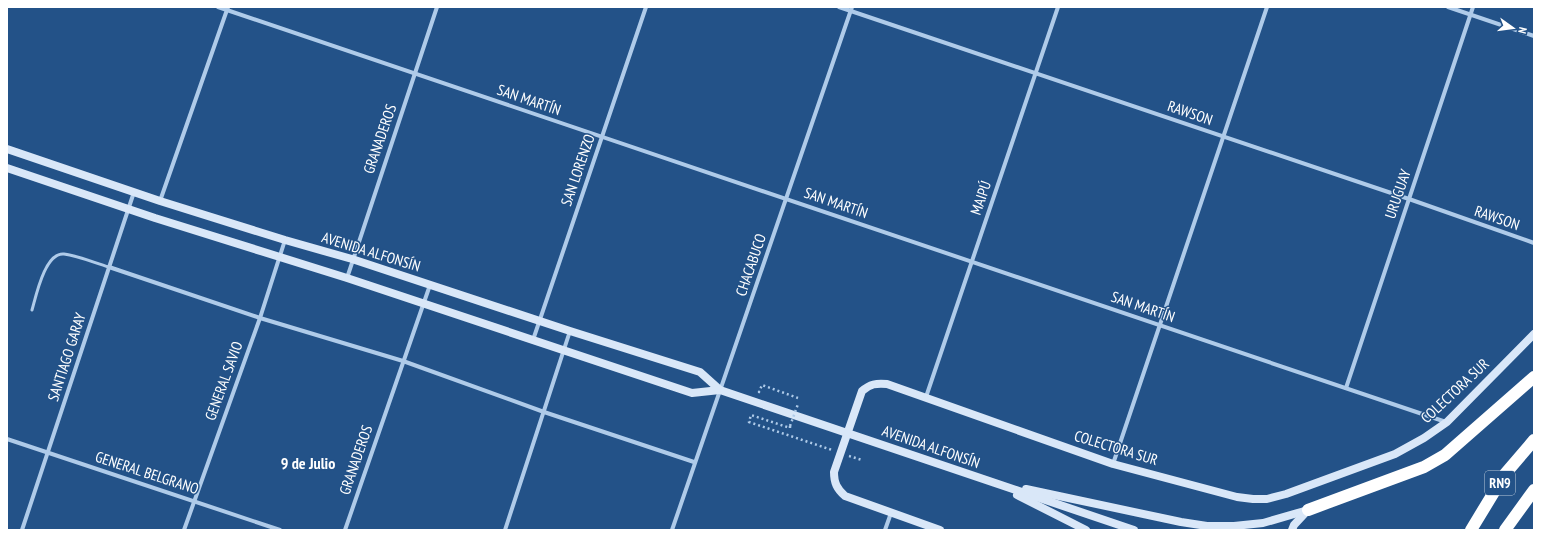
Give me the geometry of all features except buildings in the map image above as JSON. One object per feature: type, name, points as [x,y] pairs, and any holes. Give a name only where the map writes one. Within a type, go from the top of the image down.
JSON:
[{"type":"highway","points":[[1308,510],[1424,467],[1445,455],[1534,378]]},
{"type":"highway","name":"RN9","points":[[1471,530],[1505,474],[1534,440]]},
{"type":"highway","name":"RN9","points":[[1504,530],[1534,490]]},
{"type":"main road","name":"AVENIDA ALFONSÍN","points":[[7,149],[160,201],[284,240],[352,259],[539,321],[700,372],[720,390],[1134,530]]},
{"type":"main road","name":"AVENIDA ALFONSÍN","points":[[7,168],[279,258],[346,278],[692,393],[720,390]]},
{"type":"main road","name":"COLECTORA SUR","points":[[940,530],[845,496],[838,490],[834,481],[834,472],[846,433],[862,391],[868,386],[877,383],[887,384],[926,396],[1113,464],[1237,497],[1253,499],[1267,498],[1286,494],[1394,454],[1424,438],[1447,422],[1534,334]]},
{"type":"main road","points":[[992,482],[1181,522],[1207,526],[1234,526],[1263,523],[1308,510]]},
{"type":"main road","points":[[992,482],[1086,530]]},
{"type":"main road","points":[[1292,530],[1294,525],[1308,510]]},
{"type":"street","name":"SAN MARTÍN","points":[[218,7],[227,8],[602,137],[1447,422]]},
{"type":"street","name":"GRANADEROS","points":[[346,278],[437,7]]},
{"type":"street","name":"SAN LORENZO","points":[[533,341],[646,7]]},
{"type":"street","name":"RAWSON","points":[[838,7],[851,9],[1534,243]]},
{"type":"street","name":"MAIPÚ","points":[[926,396],[1058,7]]},
{"type":"street","points":[[1113,464],[1266,7]]},
{"type":"street","points":[[1448,7],[1534,36]]},
{"type":"street","name":"URUGUAY","points":[[1346,388],[1473,7]]},
{"type":"street","points":[[160,201],[227,8]]},
{"type":"street","name":"CHACABUCO","points":[[672,530],[694,462],[851,9]]},
{"type":"street","name":"SANTIAGO GARAY","points":[[22,530],[134,192]]},
{"type":"street","name":"GENERAL SAVIO","points":[[184,530],[260,318],[284,240]]},
{"type":"street","points":[[109,267],[260,318],[403,361],[544,412],[694,462]]},
{"type":"street","name":"GRANADEROS","points":[[345,530],[430,285]]},
{"type":"street","points":[[505,530],[570,331]]},
{"type":"street","name":"GENERAL BELGRANO","points":[[7,439],[280,530]]},
{"type":"street","points":[[885,530],[891,513]]},
{"type":"lane","points":[[32,310],[47,265],[55,256],[63,254],[109,267]]},
{"type":"path","points":[[765,394],[759,392],[762,385],[798,398]]},
{"type":"path","points":[[791,402],[798,404],[790,428],[750,415],[748,422],[862,460]]},
{"type":"district","name":"9 de Julio","points":[[308,463]]}]
